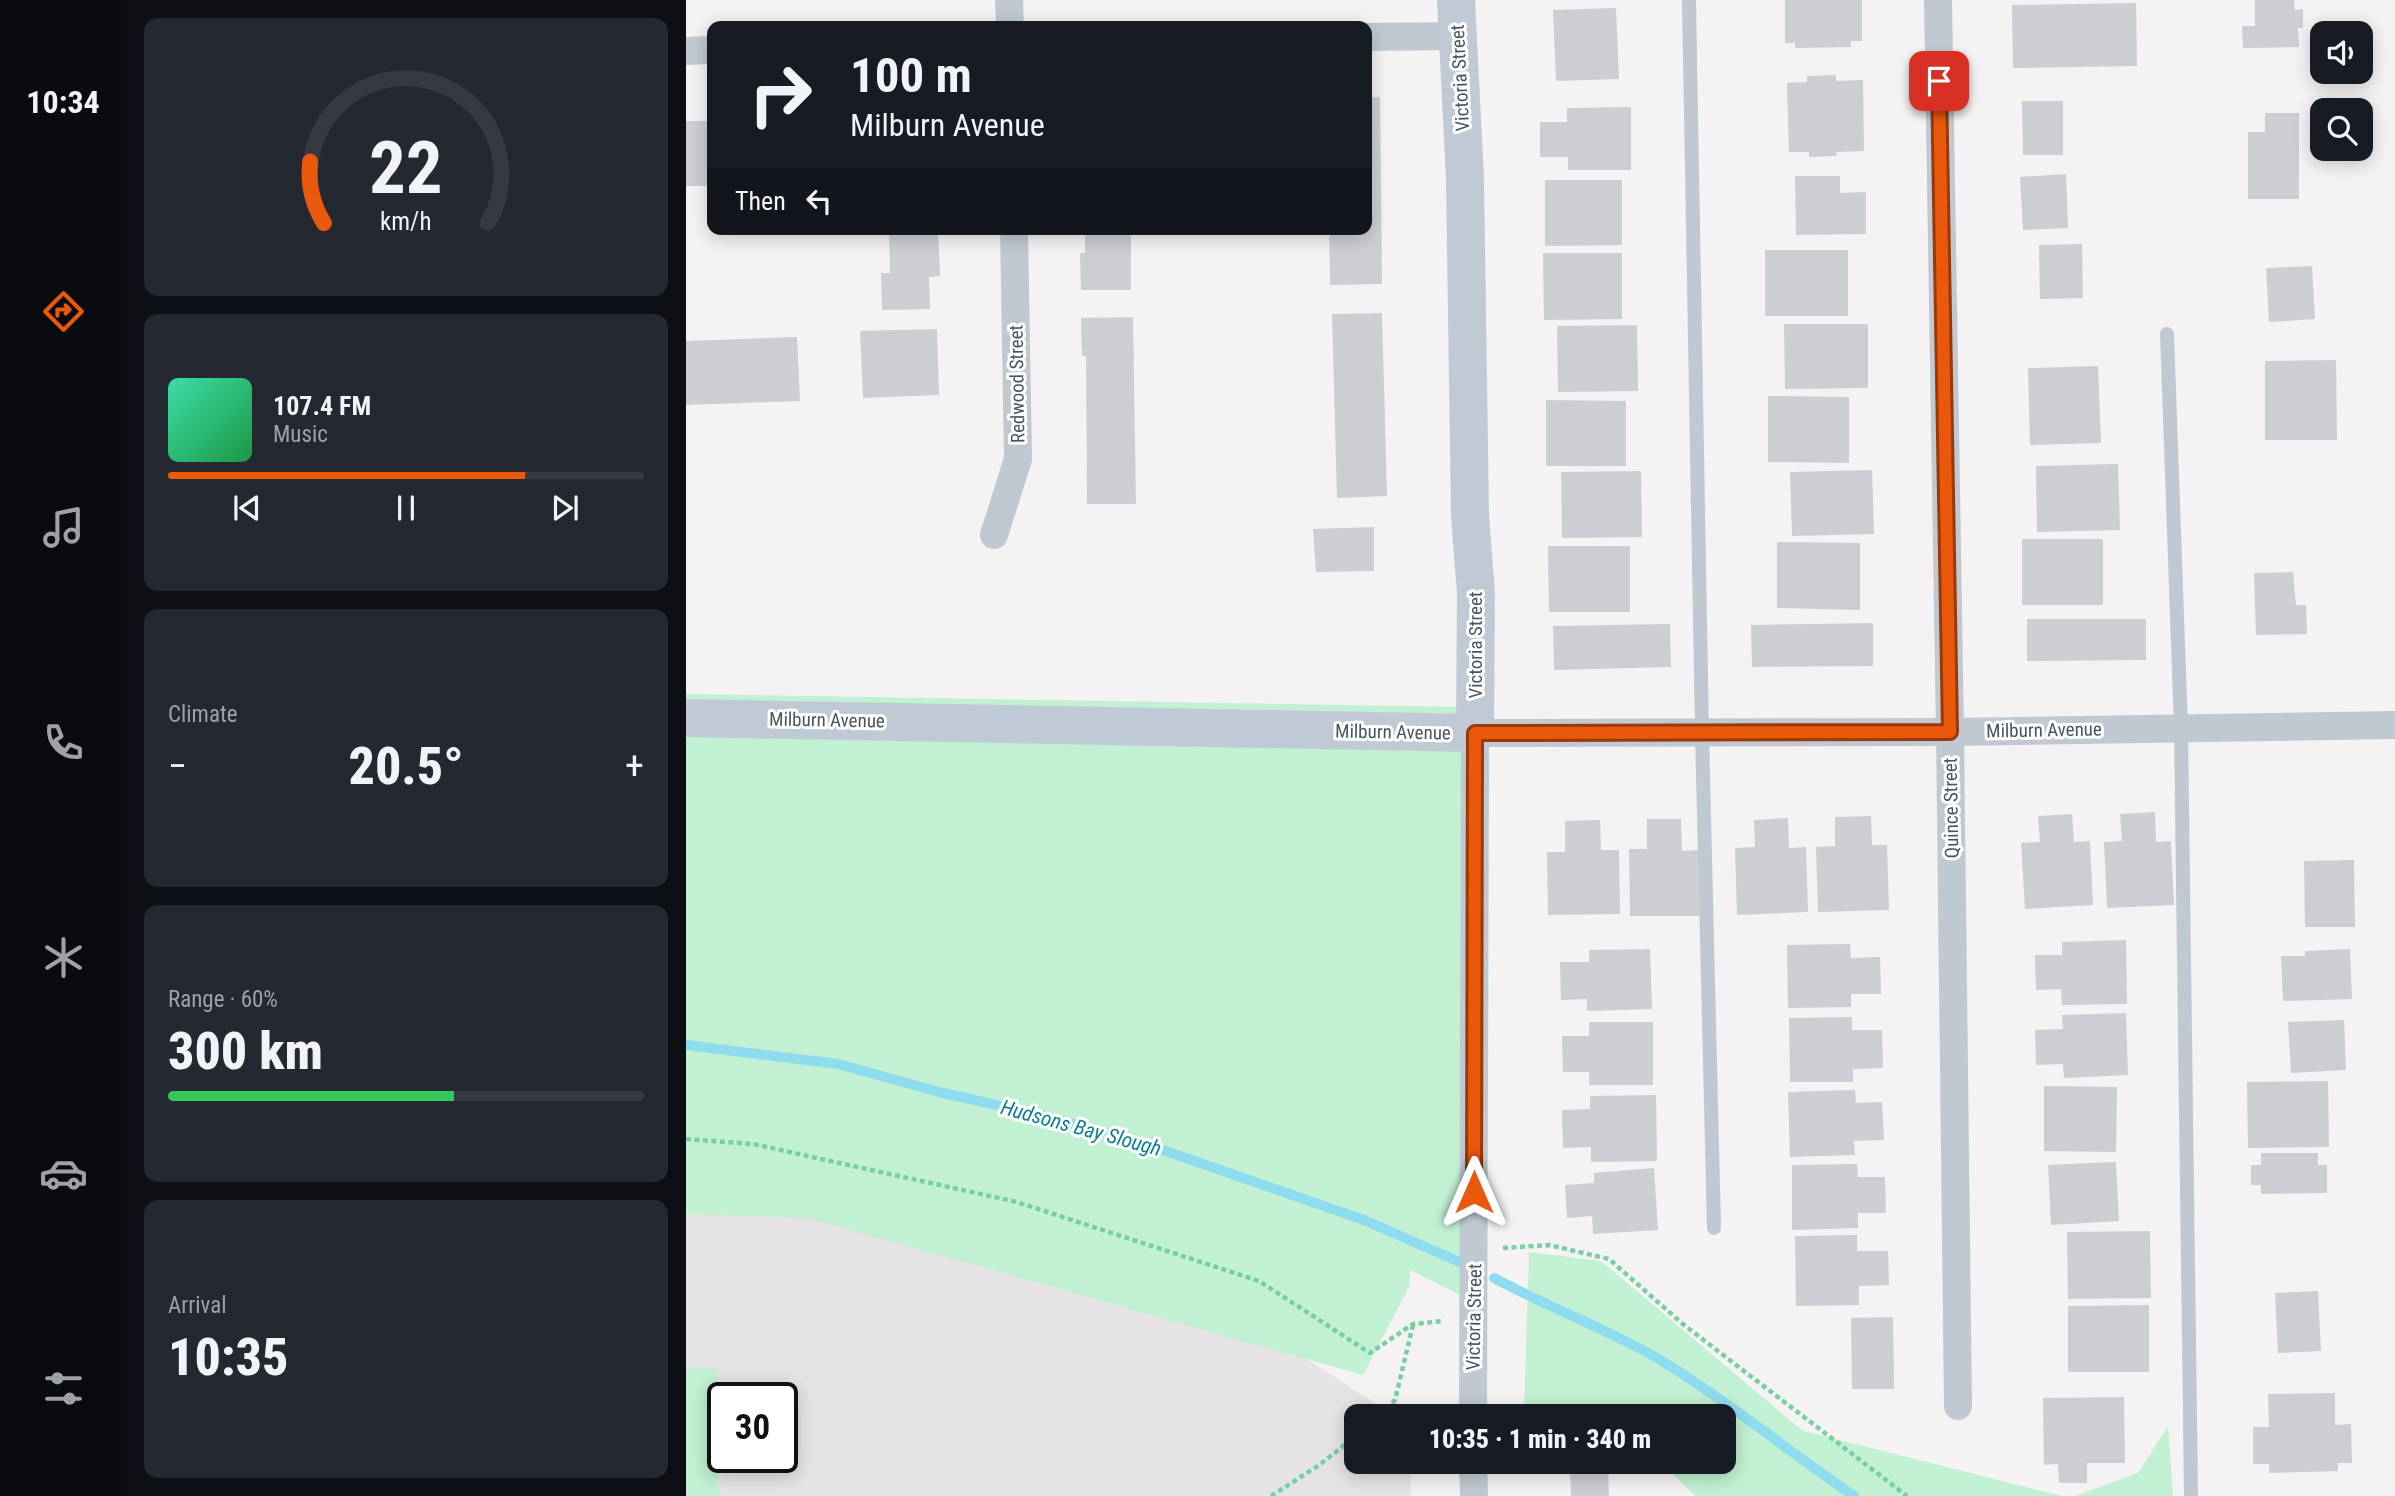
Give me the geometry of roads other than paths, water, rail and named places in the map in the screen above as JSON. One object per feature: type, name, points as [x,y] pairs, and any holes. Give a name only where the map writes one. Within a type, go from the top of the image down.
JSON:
[{"type":"street","points":[[1009,0],[1010,21]]},
{"type":"street","name":"Quince Street","points":[[1938,0],[1958,1406]]},
{"type":"street","points":[[1372,36],[1457,18]]},
{"type":"street","name":"Victoria Street","points":[[1457,18],[1465,180],[1470,516],[1476,593],[1473,1404]]},
{"type":"street","points":[[686,51],[707,50]]},
{"type":"street","name":"Redwood Street","points":[[994,535],[1018,459],[1014,235]]},
{"type":"street","name":"Milburn Avenue","points":[[686,718],[1475,733],[1950,732],[2395,725]]},
{"type":"street","points":[[1473,1474],[1474,1496]]},
{"type":"lane","points":[[1689,0],[1714,1228]]},
{"type":"lane","points":[[2167,334],[2181,728],[2191,1496]]},
{"type":"waterway","name":"Hudsons Bay Slough","points":[[686,1045],[838,1064],[1137,1141],[1364,1220],[1462,1263]]},
{"type":"waterway","name":"Hudsons Bay Slough","points":[[1494,1278],[1661,1361],[1727,1404],[1854,1496]]}]
